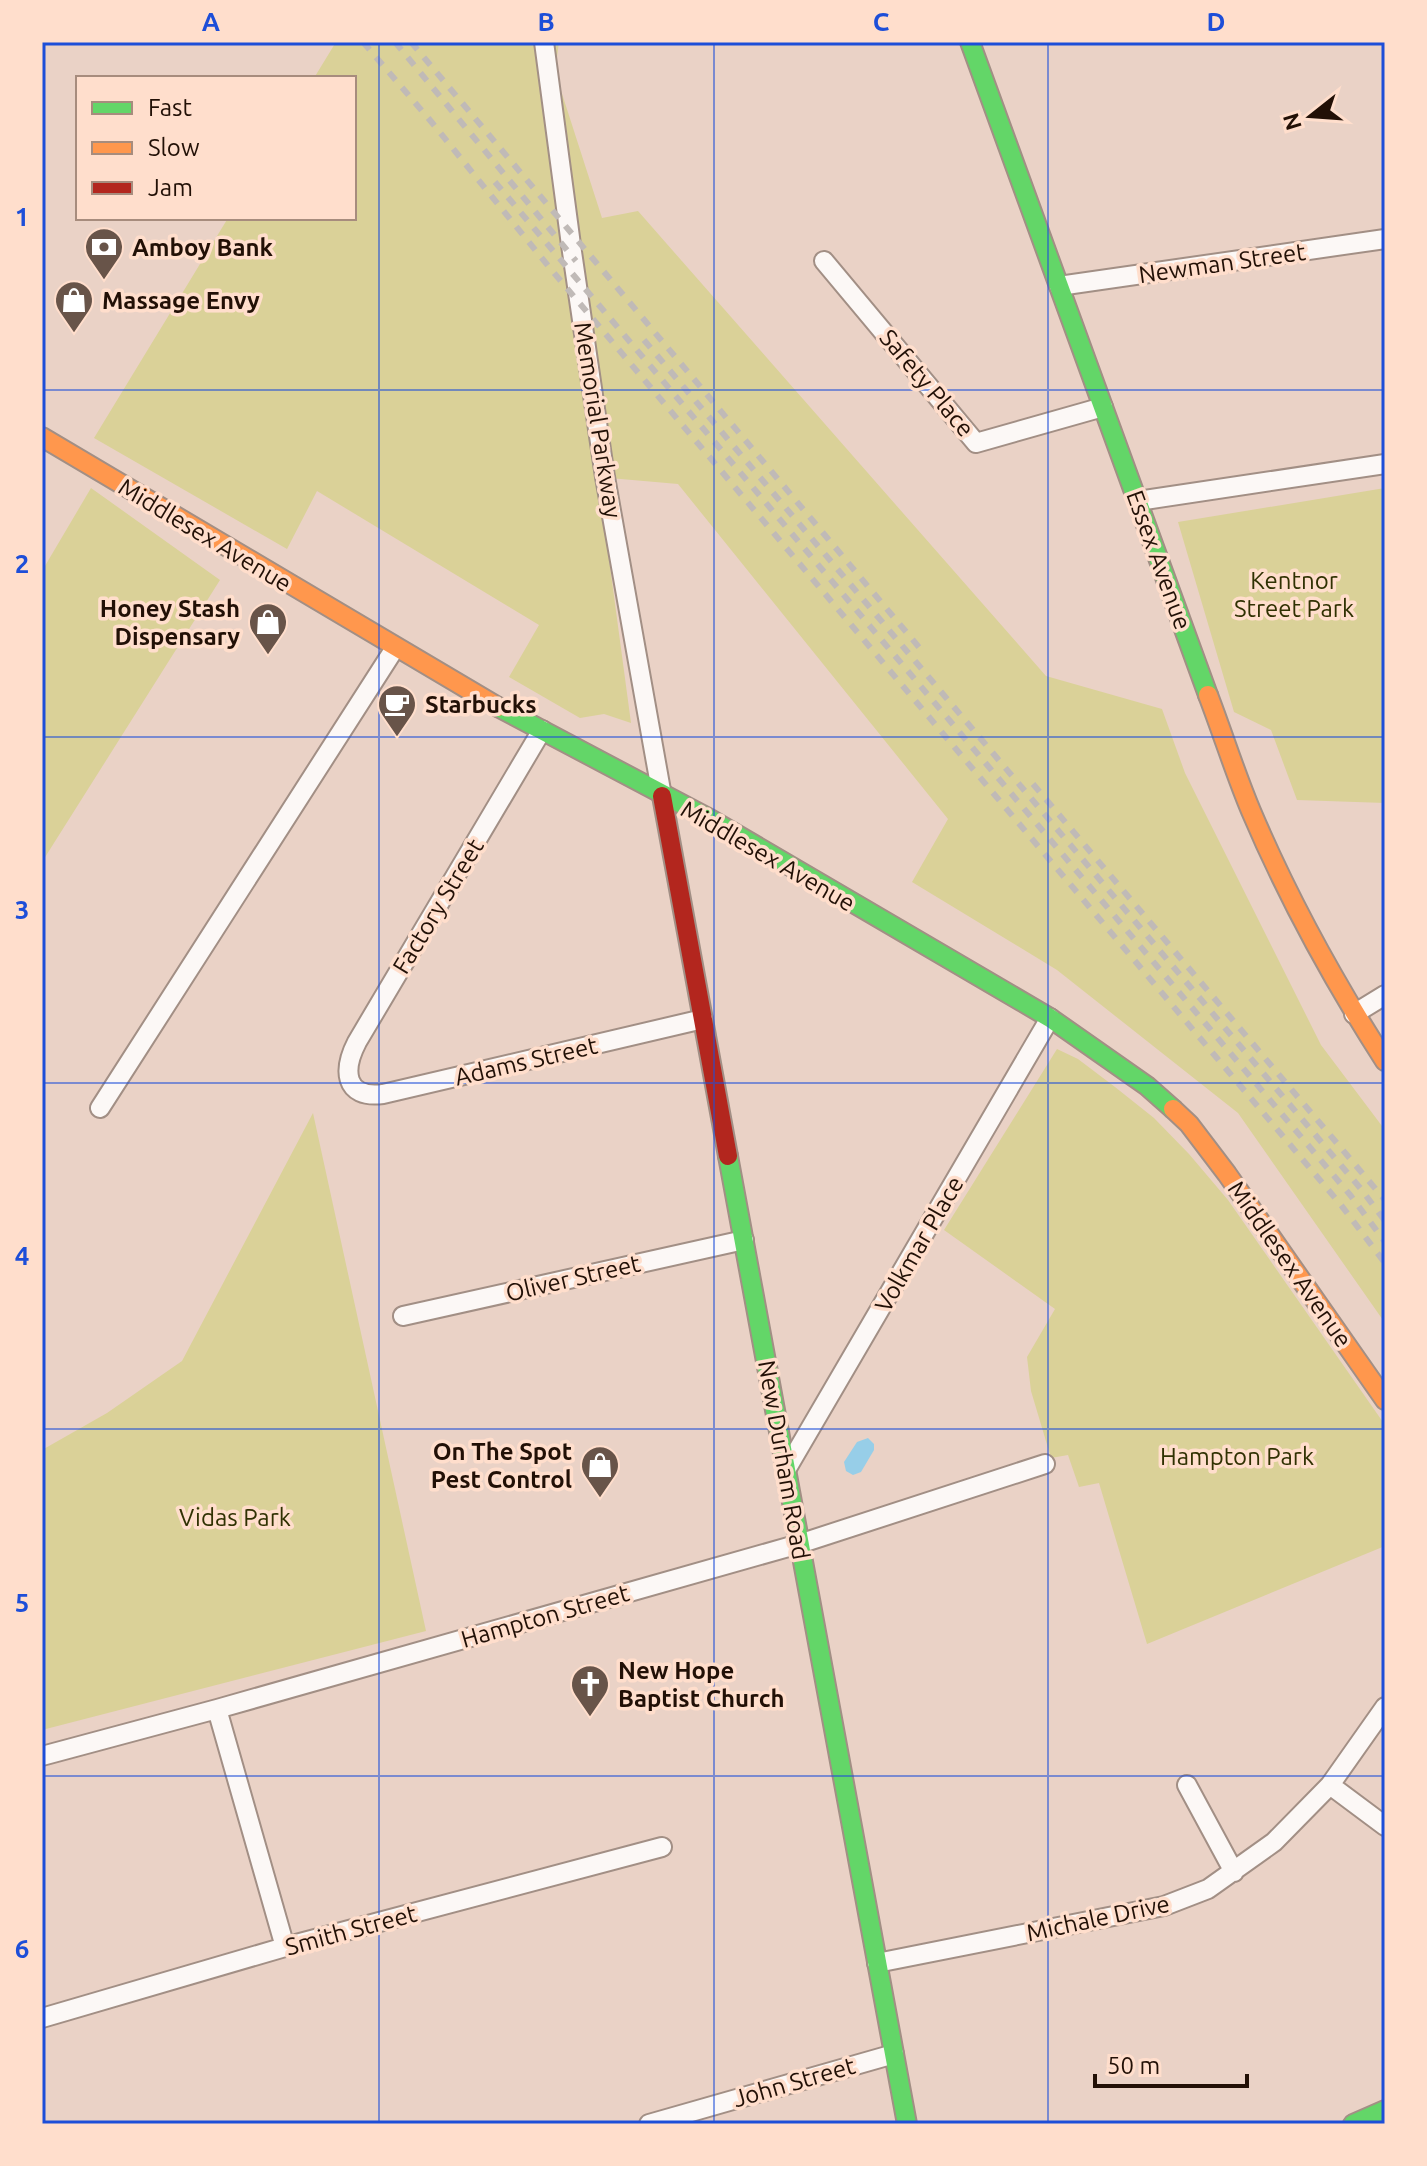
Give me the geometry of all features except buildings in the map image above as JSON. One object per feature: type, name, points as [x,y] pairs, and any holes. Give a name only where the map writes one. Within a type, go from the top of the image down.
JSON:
[{"type":"street","name":"Memorial Parkway","points":[[544,42],[605,477],[662,796]]},
{"type":"street","name":"Essex Avenue","points":[[970,42],[1250,809],[1284,884],[1354,1014],[1385,1061]]},
{"type":"street","name":"Newman Street","points":[[1059,286],[1385,239]]},
{"type":"street","name":"Safety Place","points":[[824,261],[976,443],[1103,407]]},
{"type":"street","name":"Middlesex Avenue","points":[[42,437],[395,648],[662,796],[710,819],[1050,1018],[1147,1086],[1189,1124],[1236,1186],[1385,1400]]},
{"type":"street","points":[[1138,501],[1385,464]]},
{"type":"street","points":[[100,1108],[395,648]]},
{"type":"street","name":"Factory Street","points":[[352,1085],[347,1071],[348,1060],[357,1042],[542,730]]},
{"type":"street","name":"New Durham Road","points":[[662,796],[907,2124]]},
{"type":"street","points":[[1354,1014],[1385,995]]},
{"type":"street","name":"Volkmar Place","points":[[786,1470],[1050,1018]]},
{"type":"street","name":"Adams Street","points":[[352,1085],[366,1094],[383,1094],[703,1019]]},
{"type":"street","name":"Oliver Street","points":[[403,1316],[744,1240]]},
{"type":"street","name":"Hampton Street","points":[[42,1756],[799,1544],[1045,1464]]},
{"type":"street","name":"Michale Drive","points":[[877,1963],[1164,1906],[1208,1889],[1274,1842],[1330,1785],[1385,1707]]},
{"type":"street","points":[[217,1709],[285,1947]]},
{"type":"street","points":[[1187,1785],[1234,1872]]},
{"type":"street","points":[[1330,1785],[1385,1826]]},
{"type":"street","name":"Smith Street","points":[[42,2018],[285,1947],[662,1847]]},
{"type":"street","name":"John Street","points":[[649,2124],[894,2054]]},
{"type":"street","points":[[1353,2124],[1385,2110]]},
{"type":"green space","points":[[336,42],[559,42],[555,72],[602,218],[638,211],[1046,676],[1162,709],[1185,773],[1321,1045],[1385,1130],[1385,1323],[1238,1113],[1057,970],[912,882],[948,819],[678,484],[598,477],[631,723],[604,714],[580,718],[509,677],[539,625],[317,491],[287,549],[94,438],[227,220],[356,220],[356,76],[315,76]]},
{"type":"green space","points":[[91,488],[220,580],[42,862],[42,571]]},
{"type":"green space","name":"Kentnor Street Park","points":[[1385,488],[1385,803],[1297,800],[1271,730],[1234,712],[1178,522]]},
{"type":"green space","name":"Hampton Park","points":[[1057,1049],[1078,1059],[1154,1118],[1189,1154],[1228,1200],[1385,1425],[1385,1546],[1147,1644],[1099,1483],[1079,1487],[1068,1455],[1051,1458],[1031,1391],[1027,1357],[1055,1309],[944,1230]]},
{"type":"green space","name":"Vidas Park","points":[[313,1113],[426,1631],[42,1730],[42,1450],[107,1413],[182,1361]]},
{"type":"water","points":[[868,1438],[874,1444],[874,1450],[861,1472],[853,1475],[846,1471],[844,1462],[857,1442]]},
{"type":"railway","points":[[363,42],[549,267],[1341,1205],[1385,1263]]},
{"type":"railway","points":[[395,42],[576,261]]},
{"type":"railway","points":[[411,42],[923,652]]},
{"type":"railway","points":[[495,182],[1351,1196],[1385,1242]]},
{"type":"railway","points":[[644,340],[1385,1221]]},
{"type":"railway","points":[[1033,784],[1385,1200]]},
{"type":"traffic: fast","points":[[970,42],[1208,695]]},
{"type":"traffic: fast","points":[[498,707],[710,819],[1050,1018],[1147,1086],[1173,1109]]},
{"type":"traffic: fast","points":[[728,1156],[907,2124]]},
{"type":"traffic: fast","points":[[1353,2124],[1385,2110]]},
{"type":"traffic: slow","points":[[42,437],[498,707]]},
{"type":"traffic: slow","points":[[1208,695],[1245,797],[1280,876],[1330,970],[1385,1061]]},
{"type":"traffic: slow","points":[[1173,1109],[1189,1124],[1227,1174],[1385,1400]]},
{"type":"traffic: jam","points":[[662,796],[728,1156]]},
{"type":"place","name":"Amboy Bank","points":[[104,281]]},
{"type":"place","name":"Massage Envy","points":[[74,334]]},
{"type":"place","name":"Honey Stash Dispensary","points":[[268,656]]},
{"type":"place","name":"Starbucks","points":[[397,738]]},
{"type":"place","name":"On The Spot Pest Control","points":[[600,1499]]},
{"type":"place","name":"New Hope Baptist Church","points":[[590,1718]]}]
